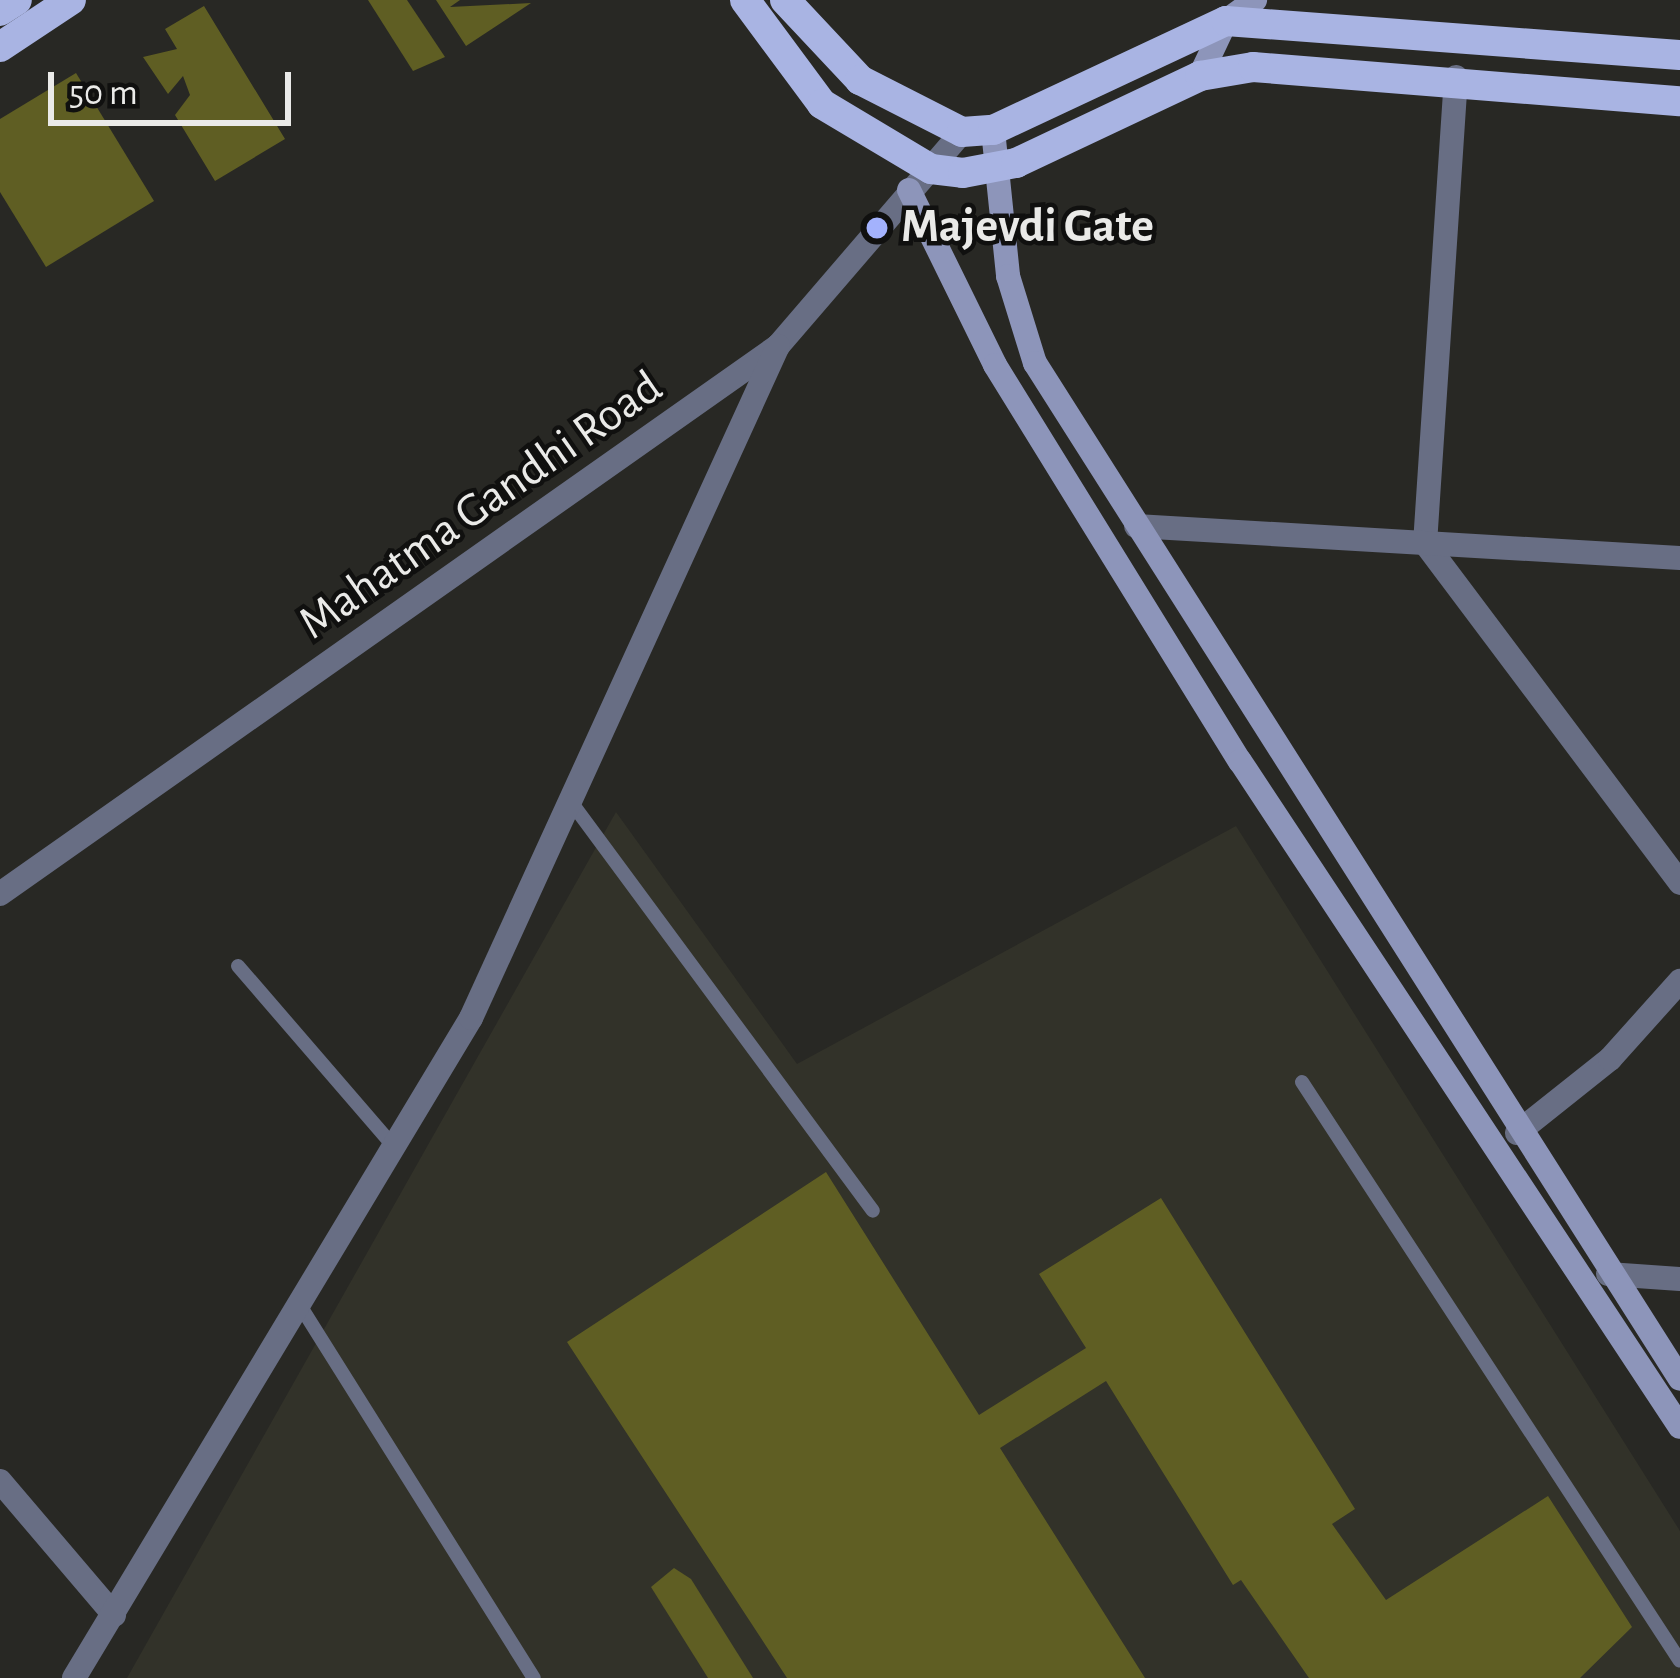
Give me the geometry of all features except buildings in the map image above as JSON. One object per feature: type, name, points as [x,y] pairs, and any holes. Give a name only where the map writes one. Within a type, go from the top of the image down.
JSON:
[{"type":"main road","points":[[0,10],[17,0]]},
{"type":"main road","points":[[0,47],[71,0]]},
{"type":"main road","points":[[745,0],[822,104],[920,179],[995,365],[1240,760],[1680,1427]]},
{"type":"main road","points":[[785,0],[860,80],[962,132],[993,130],[1226,21],[1256,0]]},
{"type":"main road","points":[[1226,21],[1680,55]]},
{"type":"main road","points":[[1200,76],[1226,21]]},
{"type":"main road","points":[[920,179],[997,170],[1200,76],[1312,65],[1680,101]]},
{"type":"main road","points":[[993,130],[1018,319],[1136,526],[1516,1132],[1680,1379]]},
{"type":"street","points":[[1456,77],[1425,543],[1680,883]]},
{"type":"street","name":"Mahatma Gandhi Road","points":[[0,894],[778,346],[962,132]]},
{"type":"street","points":[[74,1678],[397,1150],[574,806],[778,346]]},
{"type":"street","points":[[1136,526],[1680,558]]},
{"type":"street","points":[[1516,1132],[1610,1059],[1680,981]]},
{"type":"street","points":[[1608,1274],[1680,1279]]},
{"type":"street","points":[[0,1481],[114,1615]]},
{"type":"lane","points":[[574,806],[873,1210]]},
{"type":"lane","points":[[238,966],[397,1150]]},
{"type":"lane","points":[[1303,1082],[1680,1661]]},
{"type":"lane","points":[[301,1307],[534,1678]]},
{"type":"shaded area","points":[[616,812],[797,1064],[1236,826],[1680,1531],[1680,1678],[127,1678]]},
{"type":"place","name":"Majevdi Gate","points":[[877,228]]}]
